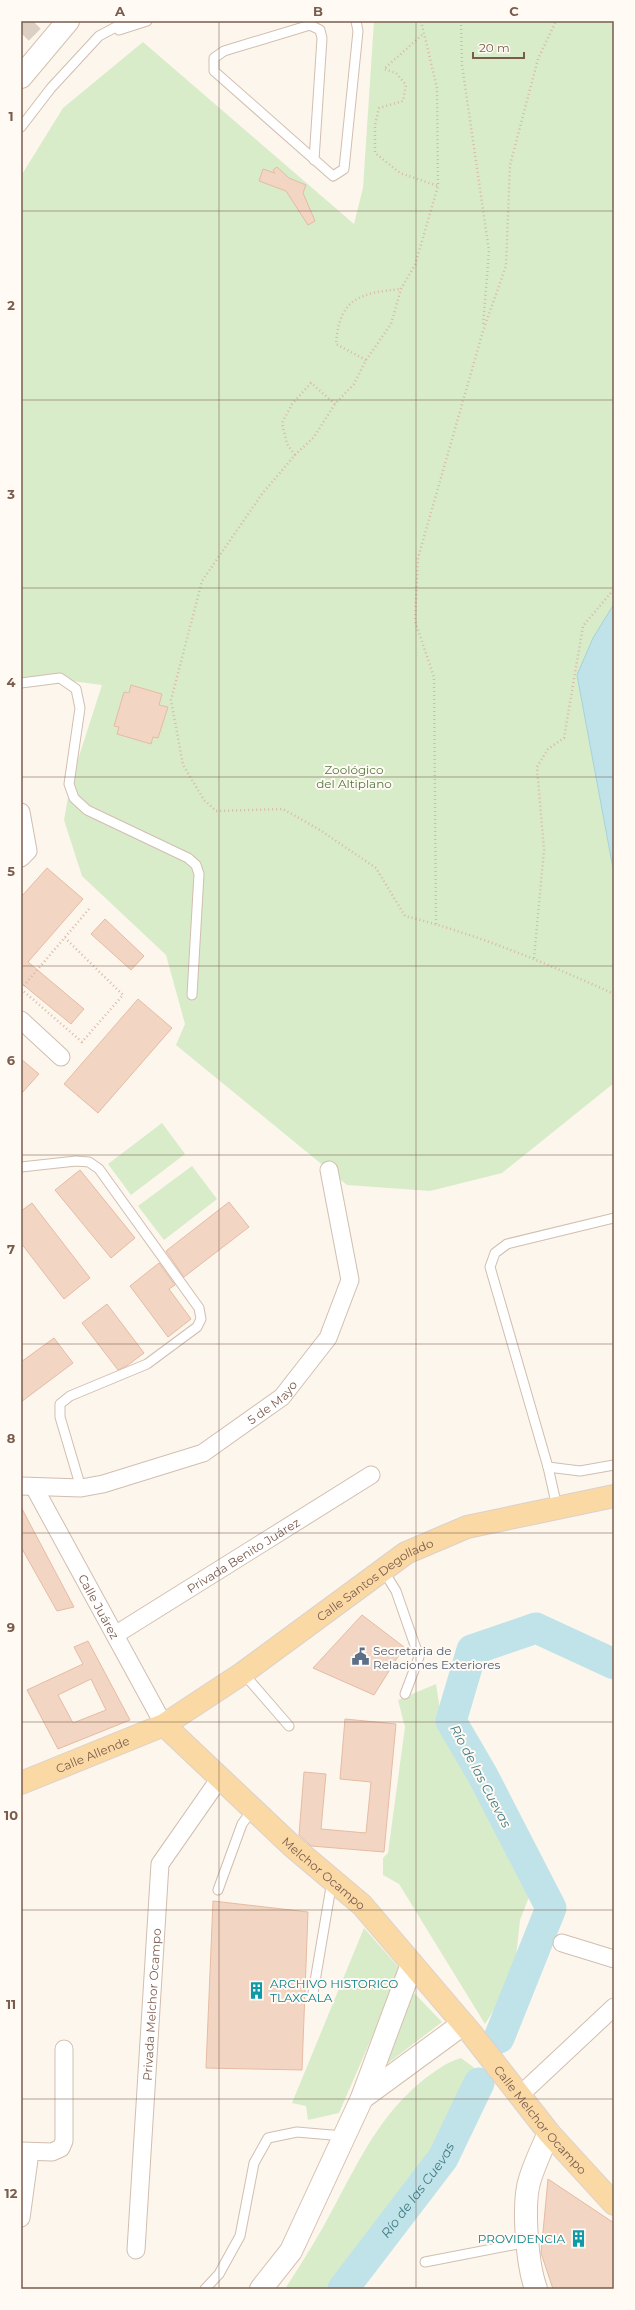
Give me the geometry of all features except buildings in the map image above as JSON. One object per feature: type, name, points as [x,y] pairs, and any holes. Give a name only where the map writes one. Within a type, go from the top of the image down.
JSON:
[{"type":"main road","points":[[21,77],[68,21]]},
{"type":"main road","name":"Calle Santos Degollado","points":[[164,1725],[243,1673],[406,1553],[467,1527],[614,1496]]},
{"type":"main road","name":"Melchor Ocampo","points":[[164,1725],[292,1846],[362,1905],[467,2028]]},
{"type":"main road","name":"Calle Allende","points":[[21,1783],[164,1725]]},
{"type":"main road","points":[[261,2289],[291,2251],[345,2136],[362,2098],[412,1964]]},
{"type":"main road","points":[[362,2098],[467,2028]]},
{"type":"main road","name":"Calle Melchor Ocampo","points":[[467,2028],[549,2133],[614,2204]]},
{"type":"main road","points":[[536,2289],[528,2242],[526,2211],[529,2180],[549,2133]]},
{"type":"street","points":[[21,812],[28,850],[21,858]]},
{"type":"street","points":[[21,1020],[60,1057]]},
{"type":"street","name":"5 de Mayo","points":[[28,1487],[81,1488],[103,1484],[203,1453],[282,1397],[328,1338],[350,1280],[329,1170]]},
{"type":"street","name":"Privada Benito Juárez","points":[[115,1635],[371,1475]]},
{"type":"street","name":"Calle Juárez","points":[[28,1487],[115,1635],[164,1725]]},
{"type":"street","name":"Privada Melchor Ocampo","points":[[136,2250],[160,1864],[220,1778]]},
{"type":"street","points":[[562,1943],[614,1959]]},
{"type":"street","points":[[519,2096],[614,2006]]},
{"type":"street","points":[[21,2218],[25,2151],[52,2152],[61,2148],[64,2141],[64,2049]]},
{"type":"lane","points":[[21,127],[51,88],[99,36],[127,21]]},
{"type":"lane","points":[[99,36],[147,21]]},
{"type":"lane","points":[[314,160],[322,38],[320,30],[310,25],[224,52],[214,58],[214,71],[314,160],[334,176],[344,169],[358,31],[356,21]]},
{"type":"lane","points":[[21,683],[60,678],[76,689],[80,708],[69,784],[74,798],[87,810],[188,858],[196,865],[199,874],[192,995]]},
{"type":"lane","points":[[21,1167],[76,1161],[89,1162],[99,1169],[199,1308],[201,1319],[197,1327],[147,1364],[70,1396],[60,1404],[60,1417],[81,1488]]},
{"type":"lane","points":[[557,1508],[548,1466],[490,1267],[495,1253],[507,1244],[614,1218]]},
{"type":"lane","points":[[548,1466],[580,1471],[614,1465]]},
{"type":"lane","points":[[383,1570],[396,1591],[419,1657],[405,1694]]},
{"type":"lane","points":[[243,1673],[289,1726]]},
{"type":"lane","points":[[218,1890],[242,1824],[253,1809]]},
{"type":"lane","points":[[312,1994],[332,1881]]},
{"type":"lane","points":[[205,2289],[219,2274],[240,2236],[254,2163],[268,2138],[297,2132],[345,2136]]},
{"type":"lane","points":[[425,2262],[528,2242]]},
{"type":"path","points":[[421,21],[423,35],[437,88],[438,186],[415,265],[401,289],[391,324],[366,360],[354,384],[335,404],[314,437],[294,455],[262,494],[202,581],[172,700],[182,765],[204,800],[216,811],[283,809],[320,830],[376,868],[405,916],[436,924],[534,958],[614,994]]},
{"type":"path","points":[[461,21],[462,64],[489,251],[483,331]]},
{"type":"path","points":[[436,924],[434,677],[415,621],[418,558],[483,331],[506,266],[510,165],[538,59],[556,21]]},
{"type":"path","points":[[423,35],[384,69],[396,73],[406,85],[403,101],[379,108],[376,124],[375,153],[400,172],[438,186]]},
{"type":"path","points":[[366,360],[336,344],[337,328],[345,309],[356,298],[373,292],[401,289]]},
{"type":"path","points":[[294,455],[287,444],[282,423],[292,404],[311,383],[335,404]]},
{"type":"path","points":[[534,958],[544,850],[537,767],[548,749],[564,738],[583,626],[614,589]]},
{"type":"path","points":[[65,938],[123,995],[82,1042],[21,989],[89,909]]},
{"type":"green space","name":"Zoológico del Altiplano","points":[[374,21],[614,21],[614,1083],[502,1173],[430,1191],[347,1185],[176,1045],[185,1024],[166,955],[82,876],[64,820],[71,781],[102,685],[40,677],[21,678],[21,176],[63,108],[143,42],[354,224],[363,188]]},
{"type":"green space","points":[[162,1123],[185,1154],[131,1195],[108,1164]]},
{"type":"green space","points":[[192,1166],[217,1199],[164,1240],[138,1206]]},
{"type":"green space","points":[[436,1684],[442,1723],[497,1813],[497,1824],[534,1884],[520,1920],[516,1957],[501,1998],[485,2024],[399,1884],[383,1875],[383,1858],[388,1853],[405,1727],[398,1700]]},
{"type":"green space","points":[[364,1928],[401,1970],[339,2113],[308,2120],[306,2106],[292,2103]]},
{"type":"green space","points":[[414,1993],[442,2022],[379,2070]]},
{"type":"green space","points":[[461,2058],[480,2072],[460,2111],[435,2149],[359,2243],[334,2289],[285,2289],[305,2258],[372,2138],[382,2123],[407,2095],[422,2081],[445,2065]]},
{"type":"water","points":[[614,604],[614,874],[577,675],[593,638]]},
{"type":"waterway","name":"Río de las Cuevas","points":[[499,2038],[551,1908],[482,1774],[451,1721],[472,1650],[536,1628],[614,1664]]},
{"type":"waterway","name":"Río de las Cuevas","points":[[343,2289],[443,2158],[479,2083]]},
{"type":"tunnel","points":[[21,33],[33,21]]},
{"type":"place","name":"Secretaria de Relaciones Exteriores","points":[[360,1657]]},
{"type":"place","name":"ARCHIVO HISTORICO TLAXCALA","points":[[257,1990]]},
{"type":"place","name":"PROVIDENCIA","points":[[578,2238]]}]
